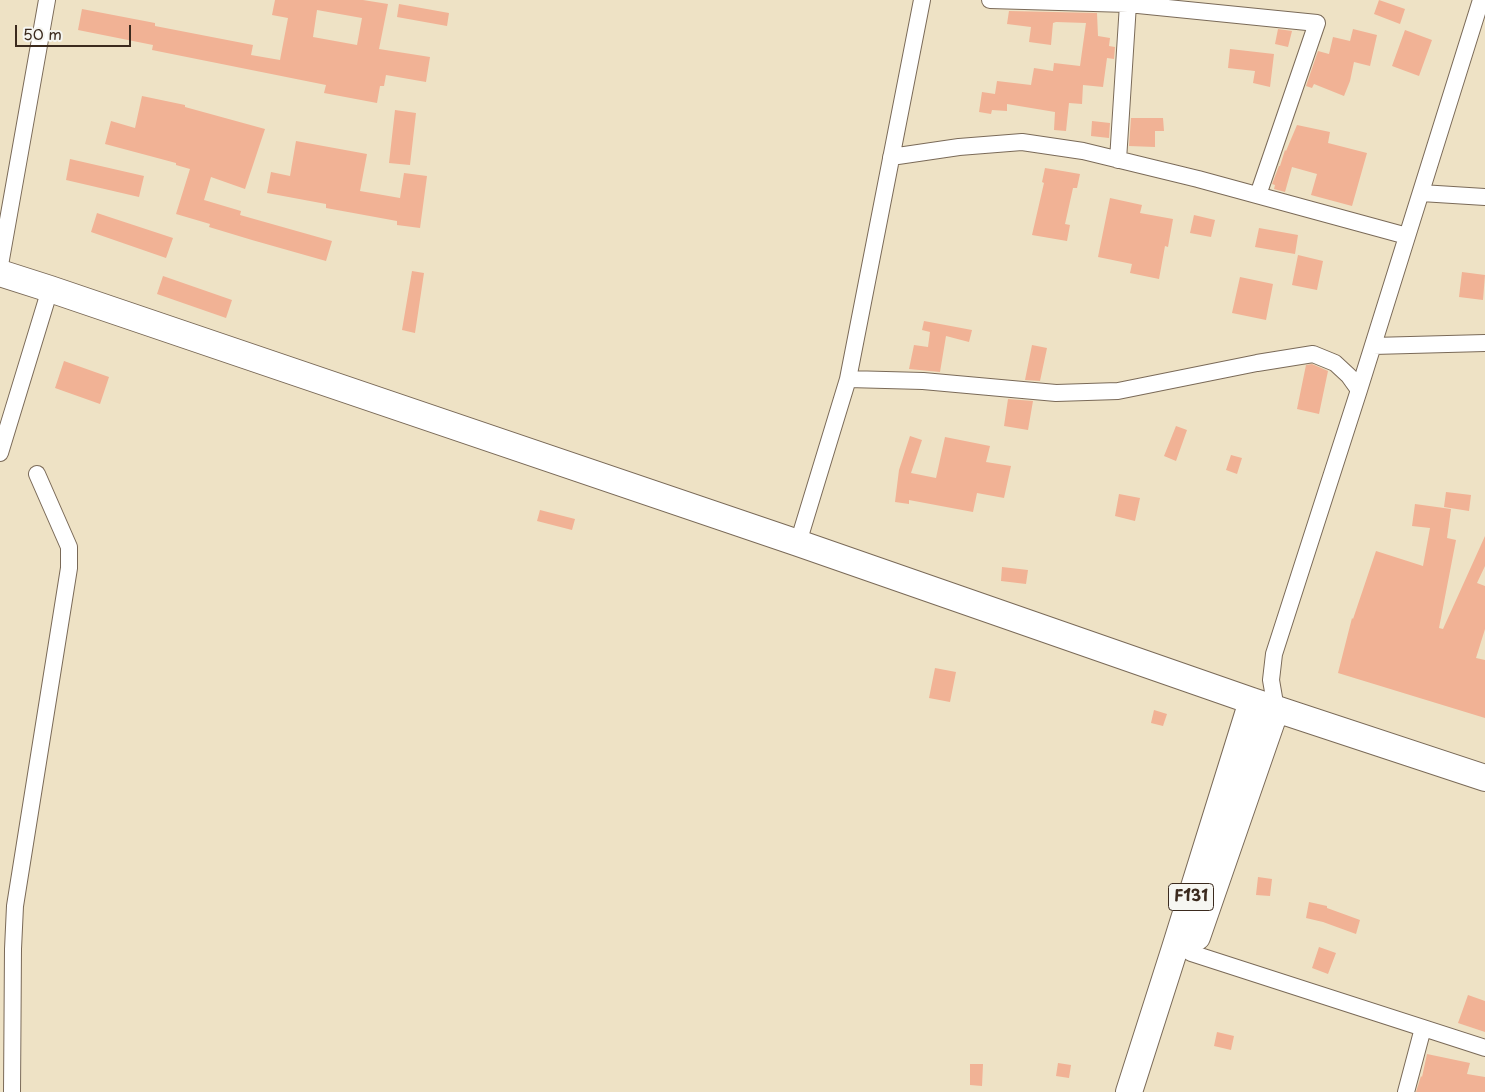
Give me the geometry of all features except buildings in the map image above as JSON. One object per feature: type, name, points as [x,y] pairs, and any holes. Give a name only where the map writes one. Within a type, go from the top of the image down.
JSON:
[{"type":"main road","points":[[0,273],[798,543],[1264,705],[1485,778]]},
{"type":"main road","name":"F131","points":[[1147,1092],[1191,953],[1264,705]]},
{"type":"main road","name":"F131","points":[[1129,1092],[1178,939],[1264,705]]},
{"type":"street","points":[[0,265],[47,0]]},
{"type":"street","points":[[798,543],[848,379],[922,0]]},
{"type":"street","points":[[990,0],[1128,4],[1317,23],[1258,195]]},
{"type":"street","points":[[1264,705],[1274,654],[1481,0]]},
{"type":"street","points":[[1118,160],[1128,4]]},
{"type":"street","points":[[892,157],[959,147],[1022,142],[1083,151],[1258,195],[1407,236]]},
{"type":"street","points":[[1421,193],[1485,198]]},
{"type":"street","points":[[0,454],[50,289]]},
{"type":"street","points":[[1373,346],[1485,343]]},
{"type":"street","points":[[848,379],[923,381],[1056,393],[1118,391],[1257,363],[1313,354],[1335,363],[1349,376],[1359,390]]},
{"type":"street","points":[[12,1092],[15,906],[69,568],[69,548],[37,474]]},
{"type":"street","points":[[1191,953],[1485,1048]]},
{"type":"street","points":[[1406,1092],[1424,1028]]}]
